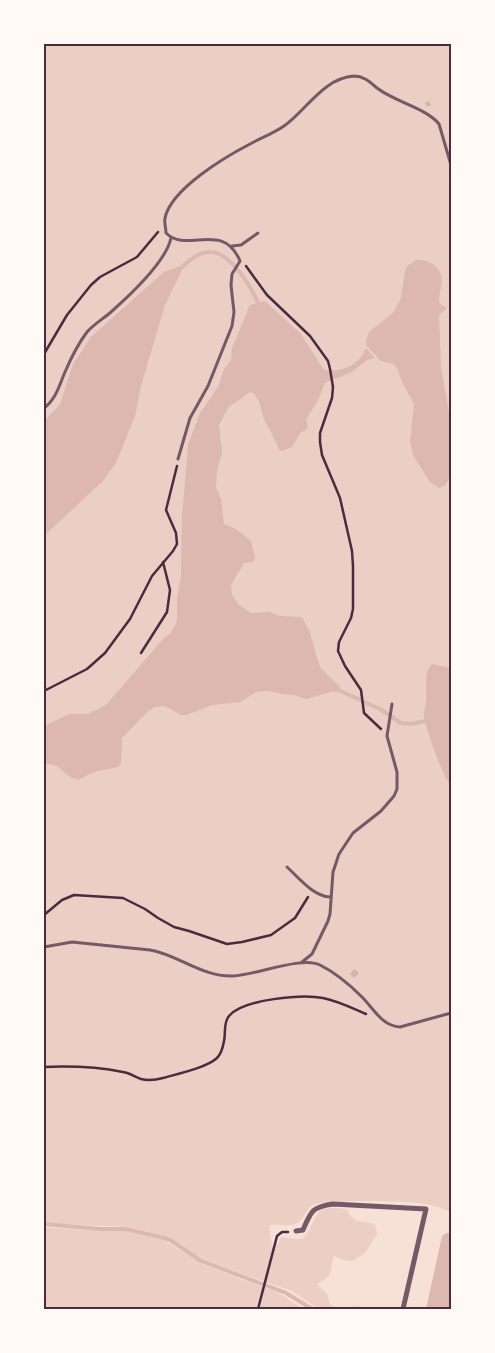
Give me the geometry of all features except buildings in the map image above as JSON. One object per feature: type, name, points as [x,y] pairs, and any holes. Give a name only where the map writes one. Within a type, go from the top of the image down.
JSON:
[{"type":"street","points":[[296,1231],[303,1230],[308,1215],[314,1209],[323,1205],[426,1209],[403,1309]]},
{"type":"lane","points":[[178,459],[190,418],[208,386],[232,326],[234,312],[231,285],[232,274],[240,263],[236,251],[231,246],[216,239],[179,240],[171,238],[166,233],[166,217],[170,207],[180,194],[198,177],[247,145],[282,127],[323,89],[351,76],[365,78],[388,96],[435,119],[439,124],[451,165]]},
{"type":"lane","points":[[231,246],[241,245],[258,233]]},
{"type":"lane","points":[[44,408],[56,396],[68,365],[87,332],[130,295],[164,254],[171,238]]},
{"type":"lane","points":[[302,962],[312,954],[328,922],[333,872],[339,854],[352,833],[388,803],[397,789],[397,772],[388,736],[392,704]]},
{"type":"lane","points":[[286,867],[321,895],[330,897]]},
{"type":"lane","points":[[44,947],[72,942],[159,951],[207,973],[233,976],[310,962],[320,965],[344,982],[362,997],[380,1018],[393,1026],[400,1026],[451,1013]]},
{"type":"path","points":[[44,354],[67,315],[91,285],[100,277],[137,257],[158,232],[166,233]]},
{"type":"path","points":[[240,263],[255,277],[267,295],[310,336],[328,361],[332,381],[332,398],[320,433],[320,442],[322,455],[340,498],[352,551],[353,566],[352,618],[339,642],[338,651],[345,666],[361,690],[364,713],[388,736]]},
{"type":"path","points":[[44,691],[87,669],[106,653],[130,619],[152,576],[177,544],[176,533],[166,510],[178,459]]},
{"type":"path","points":[[141,653],[167,612],[170,590],[163,562]]},
{"type":"path","points":[[44,914],[62,900],[74,895],[123,898],[174,927],[227,944],[271,935],[295,918],[307,897],[314,890]]},
{"type":"path","points":[[44,1067],[59,1066],[123,1072],[141,1079],[153,1080],[164,1078],[204,1065],[217,1058],[222,1050],[225,1021],[228,1017],[233,1012],[264,1000],[320,997],[380,1018]]},
{"type":"path","points":[[258,1309],[277,1236],[282,1232],[296,1231]]},
{"type":"shaded area","points":[[44,44],[451,44],[451,1212],[432,1205],[416,1203],[368,1201],[321,1203],[313,1205],[301,1220],[295,1224],[269,1226],[272,1247],[278,1244],[281,1237],[304,1238],[318,1213],[327,1208],[347,1209],[354,1219],[375,1224],[377,1234],[365,1253],[353,1261],[343,1260],[334,1256],[329,1275],[317,1284],[327,1294],[330,1305],[340,1309],[319,1309],[292,1291],[205,1261],[163,1235],[128,1227],[44,1222]]},
{"type":"shaded area","points":[[416,260],[426,261],[434,265],[440,272],[442,281],[439,302],[446,309],[439,315],[441,368],[451,423],[451,474],[446,485],[439,488],[430,482],[413,455],[410,441],[414,404],[397,368],[393,364],[381,361],[366,345],[370,331],[393,313],[401,298],[407,266]]},
{"type":"shaded area","points":[[180,266],[182,270],[165,305],[141,386],[135,416],[116,463],[103,481],[44,536],[44,424],[46,419],[60,404],[73,364],[91,337],[164,272]]},
{"type":"shaded area","points":[[265,301],[301,334],[324,370],[338,370],[350,367],[359,359],[366,348],[375,358],[367,360],[352,372],[325,383],[318,400],[306,420],[308,427],[305,431],[301,432],[292,447],[282,451],[279,450],[265,421],[259,401],[252,392],[229,406],[219,425],[222,453],[217,471],[216,487],[221,499],[224,524],[236,529],[251,541],[255,557],[253,562],[244,563],[231,585],[232,595],[239,605],[251,613],[270,612],[279,616],[302,617],[309,630],[320,667],[340,687],[336,692],[306,699],[268,691],[256,692],[240,702],[213,705],[186,715],[181,715],[165,706],[155,707],[148,711],[122,738],[121,763],[118,767],[94,772],[78,780],[70,777],[57,766],[44,763],[44,726],[69,714],[88,714],[106,705],[164,638],[171,633],[177,621],[177,598],[181,575],[182,516],[188,445],[200,413],[218,387],[224,369],[231,360],[232,348],[250,305]]},
{"type":"shaded area","points":[[432,664],[451,668],[451,786],[443,773],[435,753],[424,717],[426,676]]},
{"type":"shaded area","points":[[44,1227],[127,1231],[162,1239],[204,1265],[279,1293],[303,1309],[44,1309]]},
{"type":"shaded area","points":[[446,1233],[451,1233],[451,1309],[426,1309],[442,1236]]},
{"type":"shaded area","points":[[356,1306],[365,1309],[343,1309]]},
{"type":"waterway","points":[[178,271],[201,253],[211,252],[219,254],[226,258],[240,273],[259,306]]},
{"type":"waterway","points":[[334,688],[380,709],[401,723],[411,724],[425,721]]},
{"type":"waterway","points":[[44,1224],[100,1229],[126,1229],[161,1237],[170,1240],[201,1261],[286,1293],[312,1309]]}]
